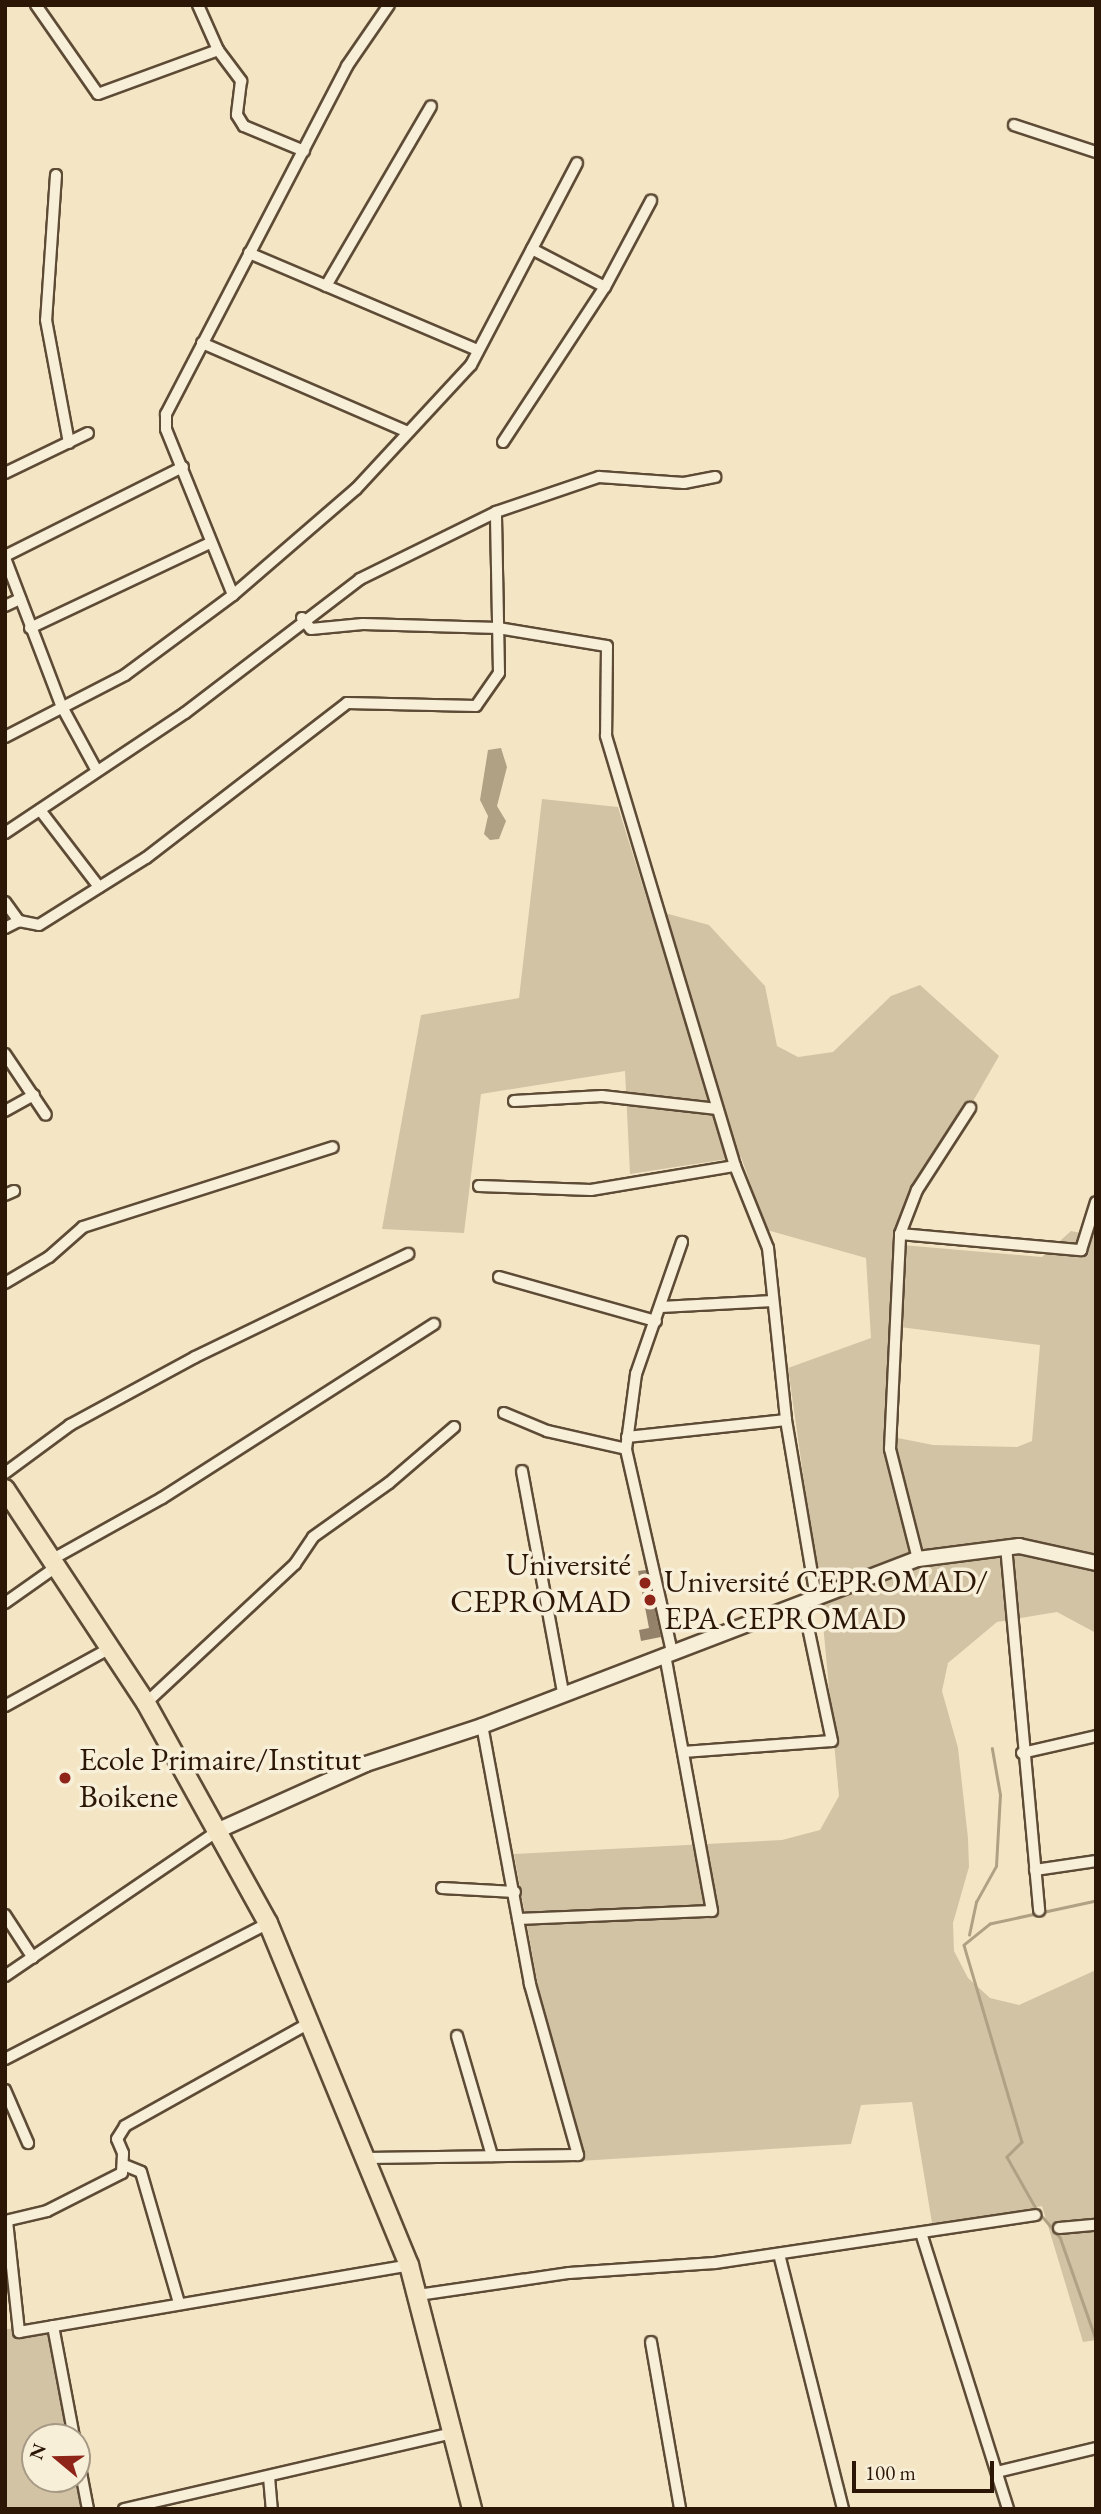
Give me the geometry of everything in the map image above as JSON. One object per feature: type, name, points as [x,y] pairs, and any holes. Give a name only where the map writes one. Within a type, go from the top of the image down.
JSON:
[{"type":"highway","points":[[5,1489],[146,1703],[219,1830],[268,1923],[312,2021],[409,2265],[456,2432],[472,2509]]},
{"type":"street","points":[[36,5],[98,94],[218,50]]},
{"type":"street","points":[[198,5],[218,50],[242,81],[237,115],[244,126],[304,151]]},
{"type":"street","points":[[233,595],[166,429],[166,414],[347,66],[389,5]]},
{"type":"street","points":[[326,286],[431,106]]},
{"type":"street","points":[[1014,125],[1096,152]]},
{"type":"street","points":[[5,737],[61,705],[125,675],[233,595],[356,489],[478,350],[577,163]]},
{"type":"street","points":[[57,175],[46,320],[69,443]]},
{"type":"street","points":[[503,442],[605,288],[651,201]]},
{"type":"street","points":[[532,249],[605,288]]},
{"type":"street","points":[[249,253],[478,350]]},
{"type":"street","points":[[202,343],[408,432]]},
{"type":"street","points":[[5,473],[88,433]]},
{"type":"street","points":[[97,771],[61,705],[5,557],[183,467]]},
{"type":"street","points":[[5,833],[185,713],[302,618],[360,579],[496,512],[599,477],[684,483],[715,477]]},
{"type":"street","points":[[5,928],[19,921],[39,925],[146,858],[347,704],[476,706],[499,673],[496,512]]},
{"type":"street","points":[[30,628],[210,543]]},
{"type":"street","points":[[5,607],[20,599]]},
{"type":"street","points":[[302,618],[312,629],[363,624],[498,628],[607,646],[606,736],[735,1166],[768,1248],[786,1420],[832,1741],[683,1752]]},
{"type":"street","points":[[40,810],[99,887]]},
{"type":"street","points":[[5,902],[19,921]]},
{"type":"street","points":[[5,1054],[47,1115]]},
{"type":"street","points":[[5,1111],[34,1095]]},
{"type":"street","points":[[514,1101],[602,1096],[717,1109]]},
{"type":"street","points":[[918,1559],[890,1449],[900,1234],[917,1190],[970,1108]]},
{"type":"street","points":[[5,1283],[50,1257],[83,1227],[333,1147]]},
{"type":"street","points":[[479,1186],[591,1190],[735,1166]]},
{"type":"street","points":[[900,1234],[1081,1250],[1096,1202]]},
{"type":"street","points":[[518,1919],[712,1910],[683,1752],[669,1653],[626,1449],[636,1374],[682,1241]]},
{"type":"street","points":[[5,1473],[70,1425],[183,1363],[355,1275],[408,1254]]},
{"type":"street","points":[[499,1277],[656,1321]]},
{"type":"street","points":[[661,1307],[773,1301]]},
{"type":"street","points":[[5,1603],[53,1563],[162,1498],[434,1324]]},
{"type":"street","points":[[504,1413],[547,1431],[626,1449]]},
{"type":"street","points":[[627,1437],[786,1420]]},
{"type":"street","points":[[146,1703],[295,1564],[313,1536],[389,1483],[454,1427]]},
{"type":"street","points":[[522,1471],[542,1601],[563,1692]]},
{"type":"street","points":[[1006,1546],[1022,1752],[1039,1911]]},
{"type":"street","points":[[5,1976],[219,1830],[366,1764],[482,1727],[563,1692],[918,1559],[1006,1546],[1096,1563]]},
{"type":"street","points":[[5,1706],[110,1648]]},
{"type":"street","points":[[368,2158],[578,2155],[530,1984],[515,1892],[482,1727]]},
{"type":"street","points":[[1022,1752],[1096,1736]]},
{"type":"street","points":[[1035,1870],[1096,1861]]},
{"type":"street","points":[[442,1888],[515,1892]]},
{"type":"street","points":[[5,1915],[33,1958]]},
{"type":"street","points":[[5,2059],[268,1923]]},
{"type":"street","points":[[312,2021],[125,2126],[117,2139],[124,2165],[122,2173],[92,2192],[6,2221],[19,2332],[409,2265]]},
{"type":"street","points":[[457,2036],[492,2156]]},
{"type":"street","points":[[5,2090],[28,2143]]},
{"type":"street","points":[[124,2165],[141,2172],[179,2303]]},
{"type":"street","points":[[418,2295],[569,2273],[779,2254],[922,2236],[1035,2215]]},
{"type":"street","points":[[1059,2228],[1096,2225]]},
{"type":"street","points":[[922,2236],[1009,2509]]},
{"type":"street","points":[[779,2254],[843,2509]]},
{"type":"street","points":[[52,2326],[71,2423]]},
{"type":"street","points":[[652,2342],[680,2509]]},
{"type":"street","points":[[124,2509],[150,2506],[456,2432]]},
{"type":"street","points":[[998,2471],[1096,2448]]},
{"type":"street","points":[[269,2477],[272,2509]]},
{"type":"shaded area","points":[[501,748],[507,767],[497,806],[506,821],[499,839],[490,840],[484,834],[488,816],[480,800],[488,750]]},
{"type":"shaded area","points":[[542,799],[618,807],[650,909],[709,925],[765,986],[777,1046],[798,1057],[833,1052],[891,996],[920,985],[999,1056],[922,1190],[902,1245],[1042,1257],[1071,1231],[1096,1236],[1096,1633],[1057,1612],[997,1622],[948,1663],[942,1691],[958,1748],[968,1838],[969,1867],[953,1923],[954,1951],[968,1978],[990,1998],[1019,2005],[1096,1970],[1096,2340],[1083,2342],[1042,2206],[933,2229],[912,2102],[861,2105],[851,2144],[580,2161],[539,1991],[514,1854],[782,1840],[820,1830],[839,1796],[821,1602],[788,1368],[871,1338],[866,1258],[767,1230],[741,1157],[630,1174],[625,1071],[481,1094],[464,1233],[382,1229],[421,1015],[519,998]],"holes":[[[900,1327],[1040,1345],[1032,1441],[1017,1447],[933,1445],[893,1437]]]},
{"type":"shaded area","points":[[49,2328],[67,2423],[21,2423],[21,2493],[80,2493],[83,2509],[5,2509],[5,2329]]},
{"type":"building","name":"Université CEPROMAD/ EPA CEPROMAD","points":[[646,1570],[661,1637],[641,1641],[639,1630],[649,1628],[638,1571]]},
{"type":"waterway","points":[[969,1935],[976,1902],[996,1866],[1000,1795],[992,1749]]},
{"type":"waterway","points":[[1096,1901],[990,1924],[964,1945],[1022,2142],[1007,2157],[1037,2210],[1060,2237],[1096,2339]]},
{"type":"place","name":"Université CEPROMAD","points":[[645,1583]]},
{"type":"place","name":"Université CEPROMAD/ EPA CEPROMAD","points":[[650,1600]]},
{"type":"place","name":"Ecole Primaire/Institut Boikene","points":[[65,1778]]}]
